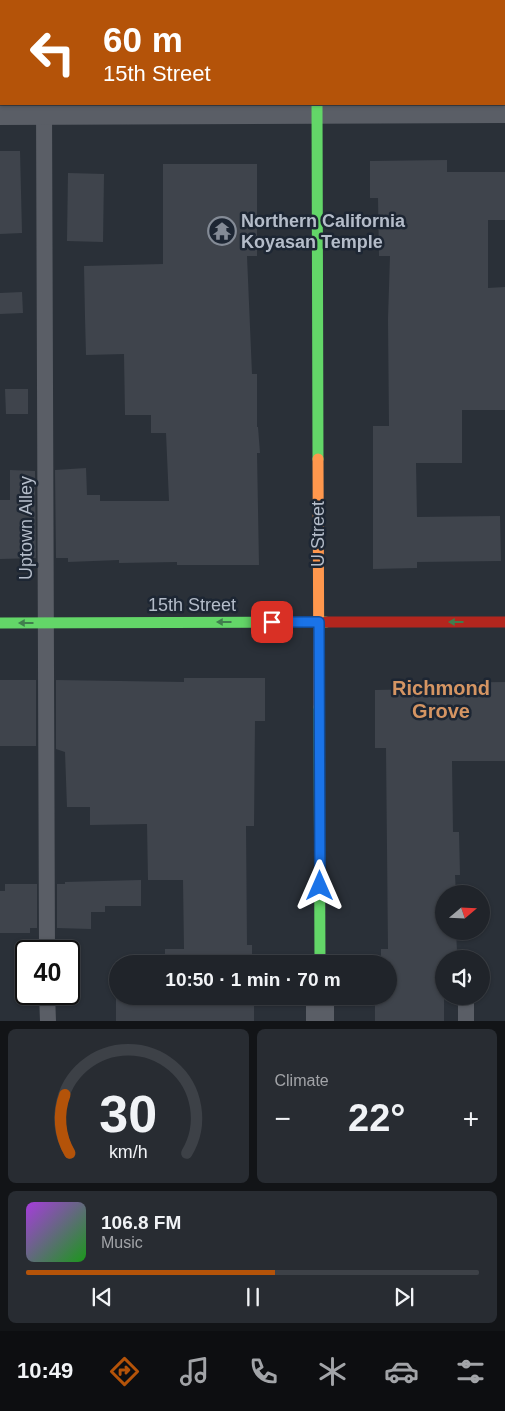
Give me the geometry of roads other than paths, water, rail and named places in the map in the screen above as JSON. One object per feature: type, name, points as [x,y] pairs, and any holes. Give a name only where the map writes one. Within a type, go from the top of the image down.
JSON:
[{"type":"street","points":[[0,110],[44,107],[505,109]]},
{"type":"street","name":"U Street","points":[[317,107],[320,955]]},
{"type":"street","name":"15th Street","points":[[0,623],[505,622]]},
{"type":"street","points":[[320,1005],[320,1021]]},
{"type":"lane","name":"Uptown Alley","points":[[44,107],[47,940]]},
{"type":"lane","points":[[47,1005],[48,1021]]},
{"type":"lane","points":[[466,1005],[466,1021]]},
{"type":"place","name":"Northern California Koyasan Temple","points":[[222,231]]},
{"type":"district","name":"Richmond Grove","points":[[441,700]]}]
